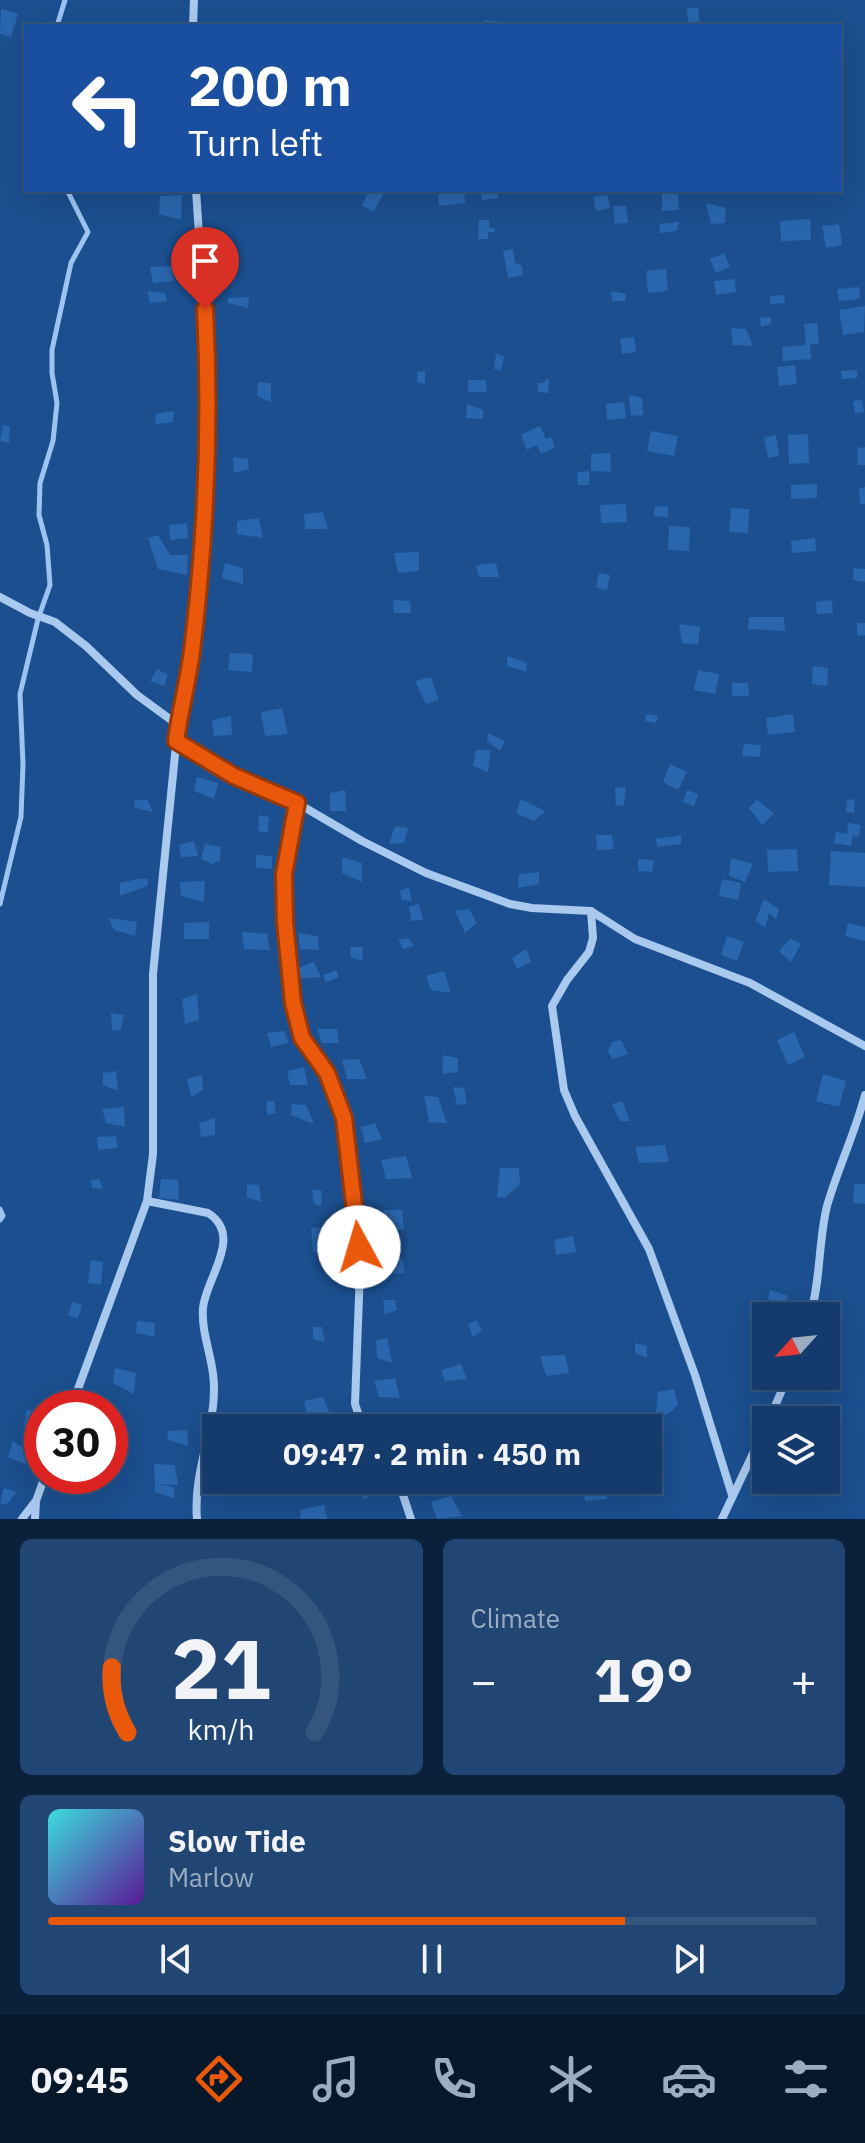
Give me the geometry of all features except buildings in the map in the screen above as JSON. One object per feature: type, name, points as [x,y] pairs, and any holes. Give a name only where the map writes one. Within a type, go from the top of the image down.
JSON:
[{"type":"street","points":[[193,24],[194,0]]},
{"type":"street","points":[[78,1390],[147,1201],[154,1128],[153,974],[176,741],[194,633],[210,425],[196,192]]},
{"type":"street","points":[[0,597],[55,622],[86,646],[137,695],[178,725]]},
{"type":"street","points":[[176,741],[234,776],[297,803],[390,856],[491,898],[532,908],[591,911],[635,939],[750,983],[865,1046]]},
{"type":"street","points":[[297,803],[284,874],[289,964],[293,1003],[302,1038],[327,1073],[344,1118],[360,1270],[355,1404],[358,1414]]},
{"type":"street","points":[[591,911],[593,938],[589,952],[562,987],[552,1006],[564,1090],[575,1116],[649,1249],[695,1375],[732,1495]]},
{"type":"street","points":[[813,1302],[821,1234],[828,1206],[865,1095]]},
{"type":"street","points":[[147,1201],[208,1213],[217,1219],[224,1239],[222,1255],[203,1309],[206,1347],[214,1385],[209,1435],[198,1474],[197,1519]]},
{"type":"street","points":[[722,1519],[752,1454]]},
{"type":"street","points":[[35,1519],[39,1494]]},
{"type":"street","points":[[403,1494],[411,1519]]},
{"type":"street","points":[[22,1519],[36,1501]]},
{"type":"waterway","points":[[58,24],[65,0]]},
{"type":"waterway","points":[[0,904],[21,817],[23,764],[20,694],[38,619],[50,585],[47,545],[39,515],[40,483],[53,441],[57,403],[52,350],[71,263],[88,232],[68,192]]},
{"type":"waterway","points":[[0,1209],[3,1216],[0,1220]]},
{"type":"route","points":[[205,309],[210,425],[207,486],[190,670],[176,741],[251,785],[297,803],[284,874],[293,1003],[302,1038],[322,1062],[344,1118],[359,1247]]}]
